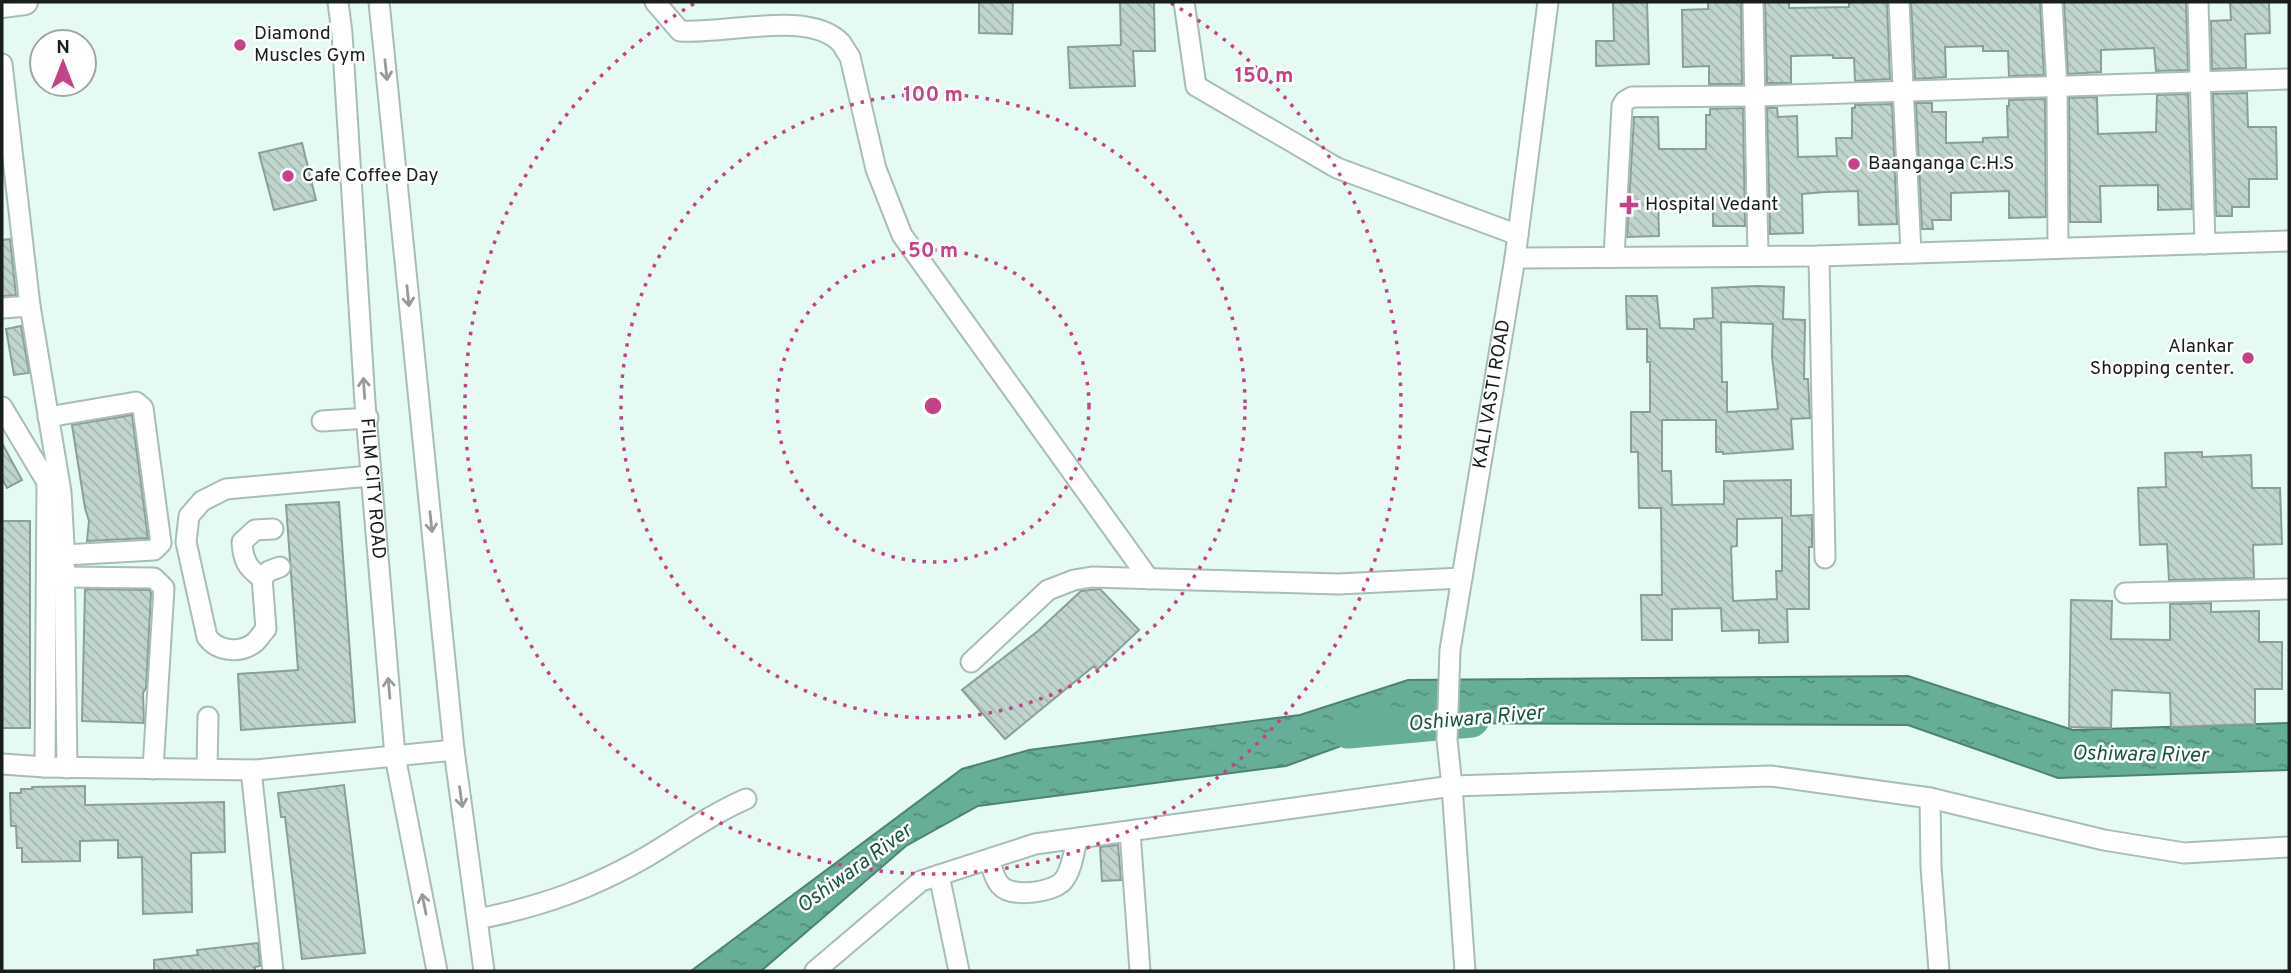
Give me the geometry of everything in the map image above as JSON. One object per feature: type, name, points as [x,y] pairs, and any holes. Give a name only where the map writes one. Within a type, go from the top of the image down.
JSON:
[{"type":"main road","points":[[2,5],[26,2]]},
{"type":"street","name":"FILM CITY ROAD","points":[[338,2],[370,476],[395,756],[437,971]]},
{"type":"street","points":[[379,2],[454,750],[484,971]]},
{"type":"street","points":[[654,2],[680,31],[785,24],[802,26],[840,42],[850,57],[876,169],[902,235],[1149,579]]},
{"type":"street","points":[[1184,2],[1196,86],[1337,168],[1518,235]]},
{"type":"street","name":"KALI VASTI ROAD","points":[[1465,971],[1447,740],[1450,650],[1515,258],[1548,2]]},
{"type":"street","points":[[1753,2],[1758,256]]},
{"type":"street","points":[[1899,2],[1911,253]]},
{"type":"street","points":[[2052,2],[2057,88],[2058,248]]},
{"type":"street","points":[[2198,2],[2205,244]]},
{"type":"street","points":[[2,64],[11,225],[30,306],[61,492],[65,577],[67,768]]},
{"type":"street","points":[[1614,257],[1622,106],[1632,97],[2057,88],[2289,79]]},
{"type":"street","points":[[1515,258],[1819,256],[2289,241]]},
{"type":"street","points":[[1819,256],[1825,558]]},
{"type":"street","points":[[2,308],[30,306]]},
{"type":"street","points":[[48,417],[136,402],[143,408],[161,543],[155,550],[64,555]]},
{"type":"street","points":[[2,407],[47,482],[46,767]]},
{"type":"street","points":[[322,421],[368,418]]},
{"type":"street","points":[[280,566],[262,578],[266,629],[253,644],[227,650],[214,646],[207,637],[186,542],[189,516],[202,501],[226,489],[370,476]]},
{"type":"street","points":[[262,578],[250,570],[243,558],[242,542],[255,530],[273,528]]},
{"type":"street","points":[[65,577],[155,578],[164,588],[153,769]]},
{"type":"street","points":[[971,662],[1048,590],[1074,580],[1092,577],[1338,584],[1462,578]]},
{"type":"street","points":[[2125,593],[2289,589]]},
{"type":"street","points":[[212,769],[213,716]]},
{"type":"street","points":[[2,764],[67,768],[251,770],[454,750]]},
{"type":"street","points":[[251,770],[273,971]]},
{"type":"street","points":[[815,971],[921,881],[1035,844],[1452,786],[1771,776],[1930,798],[2104,839],[2184,853],[2289,847]]},
{"type":"street","points":[[1930,798],[1931,866],[1939,971]]},
{"type":"street","points":[[478,919],[528,909],[582,891],[746,799]]},
{"type":"street","points":[[1130,832],[1140,971]]},
{"type":"street","points":[[989,859],[998,883],[1004,888],[1012,891],[1044,891],[1055,887],[1068,874],[1077,839]]},
{"type":"street","points":[[939,876],[959,971]]},
{"type":"water","points":[[1908,676],[2073,730],[2289,723],[2289,770],[2058,778],[1908,725],[1404,723],[1286,766],[978,806],[906,846],[761,971],[691,971],[962,769],[1029,750],[1300,715],[1408,680]]},
{"type":"building","points":[[979,2],[1013,2],[1012,34],[979,33]]},
{"type":"building","points":[[1120,2],[1154,2],[1155,51],[1133,51],[1135,86],[1070,88],[1068,47],[1121,45]]},
{"type":"building","points":[[1613,2],[1647,2],[1649,64],[1596,66],[1596,41],[1614,41]]},
{"type":"building","points":[[1708,2],[1741,2],[1742,84],[1709,84],[1709,66],[1683,67],[1682,10],[1708,9]]},
{"type":"building","points":[[1765,2],[1789,2],[1789,8],[1849,7],[1849,2],[1887,2],[1890,79],[1855,81],[1854,58],[1833,58],[1833,55],[1791,56],[1791,83],[1767,83]]},
{"type":"building","points":[[1911,2],[2040,2],[2044,75],[2009,76],[2008,51],[1983,51],[1983,46],[1945,47],[1946,77],[1915,79]]},
{"type":"building","points":[[2064,2],[2186,2],[2188,70],[2156,71],[2154,48],[2101,50],[2101,72],[2068,74]]},
{"type":"building","points":[[2230,2],[2269,2],[2270,33],[2245,34],[2246,68],[2212,69],[2211,21],[2231,20]]},
{"type":"building","points":[[2247,93],[2248,127],[2276,127],[2277,179],[2249,179],[2249,207],[2232,207],[2232,216],[2216,216],[2213,94]]},
{"type":"building","points":[[2188,94],[2192,209],[2158,210],[2158,185],[2100,186],[2101,222],[2070,222],[2069,98],[2097,97],[2098,134],[2156,132],[2157,95]]},
{"type":"building","points":[[2045,99],[2046,217],[2009,218],[2009,191],[1951,193],[1951,220],[1932,220],[1933,229],[1922,229],[1916,103],[1932,103],[1932,112],[1946,112],[1946,143],[1983,142],[1983,138],[2008,137],[2009,100]]},
{"type":"building","points":[[1892,104],[1897,224],[1859,225],[1858,191],[1825,192],[1802,194],[1803,233],[1770,234],[1767,108],[1777,108],[1778,117],[1797,116],[1798,157],[1837,156],[1836,138],[1852,138],[1852,108],[1855,108],[1855,105]]},
{"type":"building","points":[[1743,108],[1745,226],[1713,226],[1713,199],[1658,199],[1659,236],[1627,237],[1634,117],[1658,117],[1659,149],[1706,149],[1706,115],[1710,115],[1710,109]]},
{"type":"building","name":"Cafe Coffee Day","points":[[302,143],[316,200],[274,210],[259,153]]},
{"type":"building","points":[[10,239],[16,295],[2,296],[2,240]]},
{"type":"building","points":[[1784,287],[1783,319],[1805,320],[1804,379],[1808,379],[1810,418],[1791,419],[1793,449],[1723,454],[1716,452],[1716,420],[1662,420],[1662,471],[1671,471],[1672,505],[1724,504],[1724,481],[1791,480],[1791,516],[1812,515],[1812,547],[1809,547],[1809,609],[1787,609],[1788,642],[1759,643],[1759,630],[1722,631],[1721,608],[1672,609],[1672,640],[1642,640],[1641,595],[1662,595],[1661,508],[1639,508],[1638,452],[1631,452],[1631,412],[1650,412],[1650,362],[1647,362],[1647,329],[1627,329],[1626,296],[1657,296],[1660,328],[1694,329],[1694,319],[1713,318],[1712,288]],"holes":[[[1721,322],[1773,324],[1772,356],[1778,409],[1727,412],[1727,382],[1722,382]],[[1782,518],[1782,571],[1776,571],[1777,599],[1733,601],[1731,547],[1737,546],[1737,519]]]},
{"type":"building","points":[[21,326],[29,373],[14,375],[6,329]]},
{"type":"building","points":[[132,415],[148,538],[87,541],[89,521],[72,425]]},
{"type":"building","points":[[2,443],[22,480],[7,488],[2,478]]},
{"type":"building","points":[[2202,452],[2202,457],[2251,455],[2252,488],[2280,488],[2282,544],[2253,545],[2254,578],[2169,580],[2167,544],[2140,545],[2138,488],[2166,487],[2165,453]]},
{"type":"building","points":[[339,502],[355,722],[241,730],[238,674],[298,670],[286,505]]},
{"type":"building","points":[[2,521],[30,521],[30,728],[2,728]]},
{"type":"building","points":[[85,589],[149,590],[151,593],[146,688],[143,693],[144,723],[82,721]]},
{"type":"building","points":[[1100,589],[1139,630],[1097,670],[1094,666],[1005,739],[962,690],[1038,631],[1081,591]]},
{"type":"building","points":[[2071,600],[2112,601],[2111,639],[2170,640],[2170,604],[2211,603],[2211,612],[2259,611],[2259,642],[2282,642],[2282,689],[2255,689],[2255,724],[2171,727],[2170,693],[2112,690],[2111,728],[2069,727]]},
{"type":"building","points":[[344,785],[365,953],[302,959],[285,817],[281,817],[278,793]]},
{"type":"building","points":[[85,786],[85,805],[224,802],[225,852],[191,853],[192,912],[143,914],[142,857],[118,858],[118,840],[80,841],[80,861],[22,862],[22,848],[17,848],[16,826],[11,826],[10,793],[21,793],[21,789],[32,787]]},
{"type":"building","points":[[1118,845],[1121,880],[1102,881],[1100,847]]},
{"type":"building","points":[[258,943],[260,966],[255,967],[255,971],[154,971],[154,960],[198,955],[197,950]]},
{"type":"waterway","name":"Oshiwara River","points":[[1348,730],[1471,719]]},
{"type":"place","name":"Diamond Muscles Gym","points":[[240,45]]},
{"type":"place","name":"Baanganga C.H.S","points":[[1854,164]]},
{"type":"place","name":"Cafe Coffee Day","points":[[288,176]]},
{"type":"place","name":"Hospital Vedant","points":[[1629,205]]},
{"type":"place","name":"Alankar Shopping center.","points":[[2248,358]]}]
